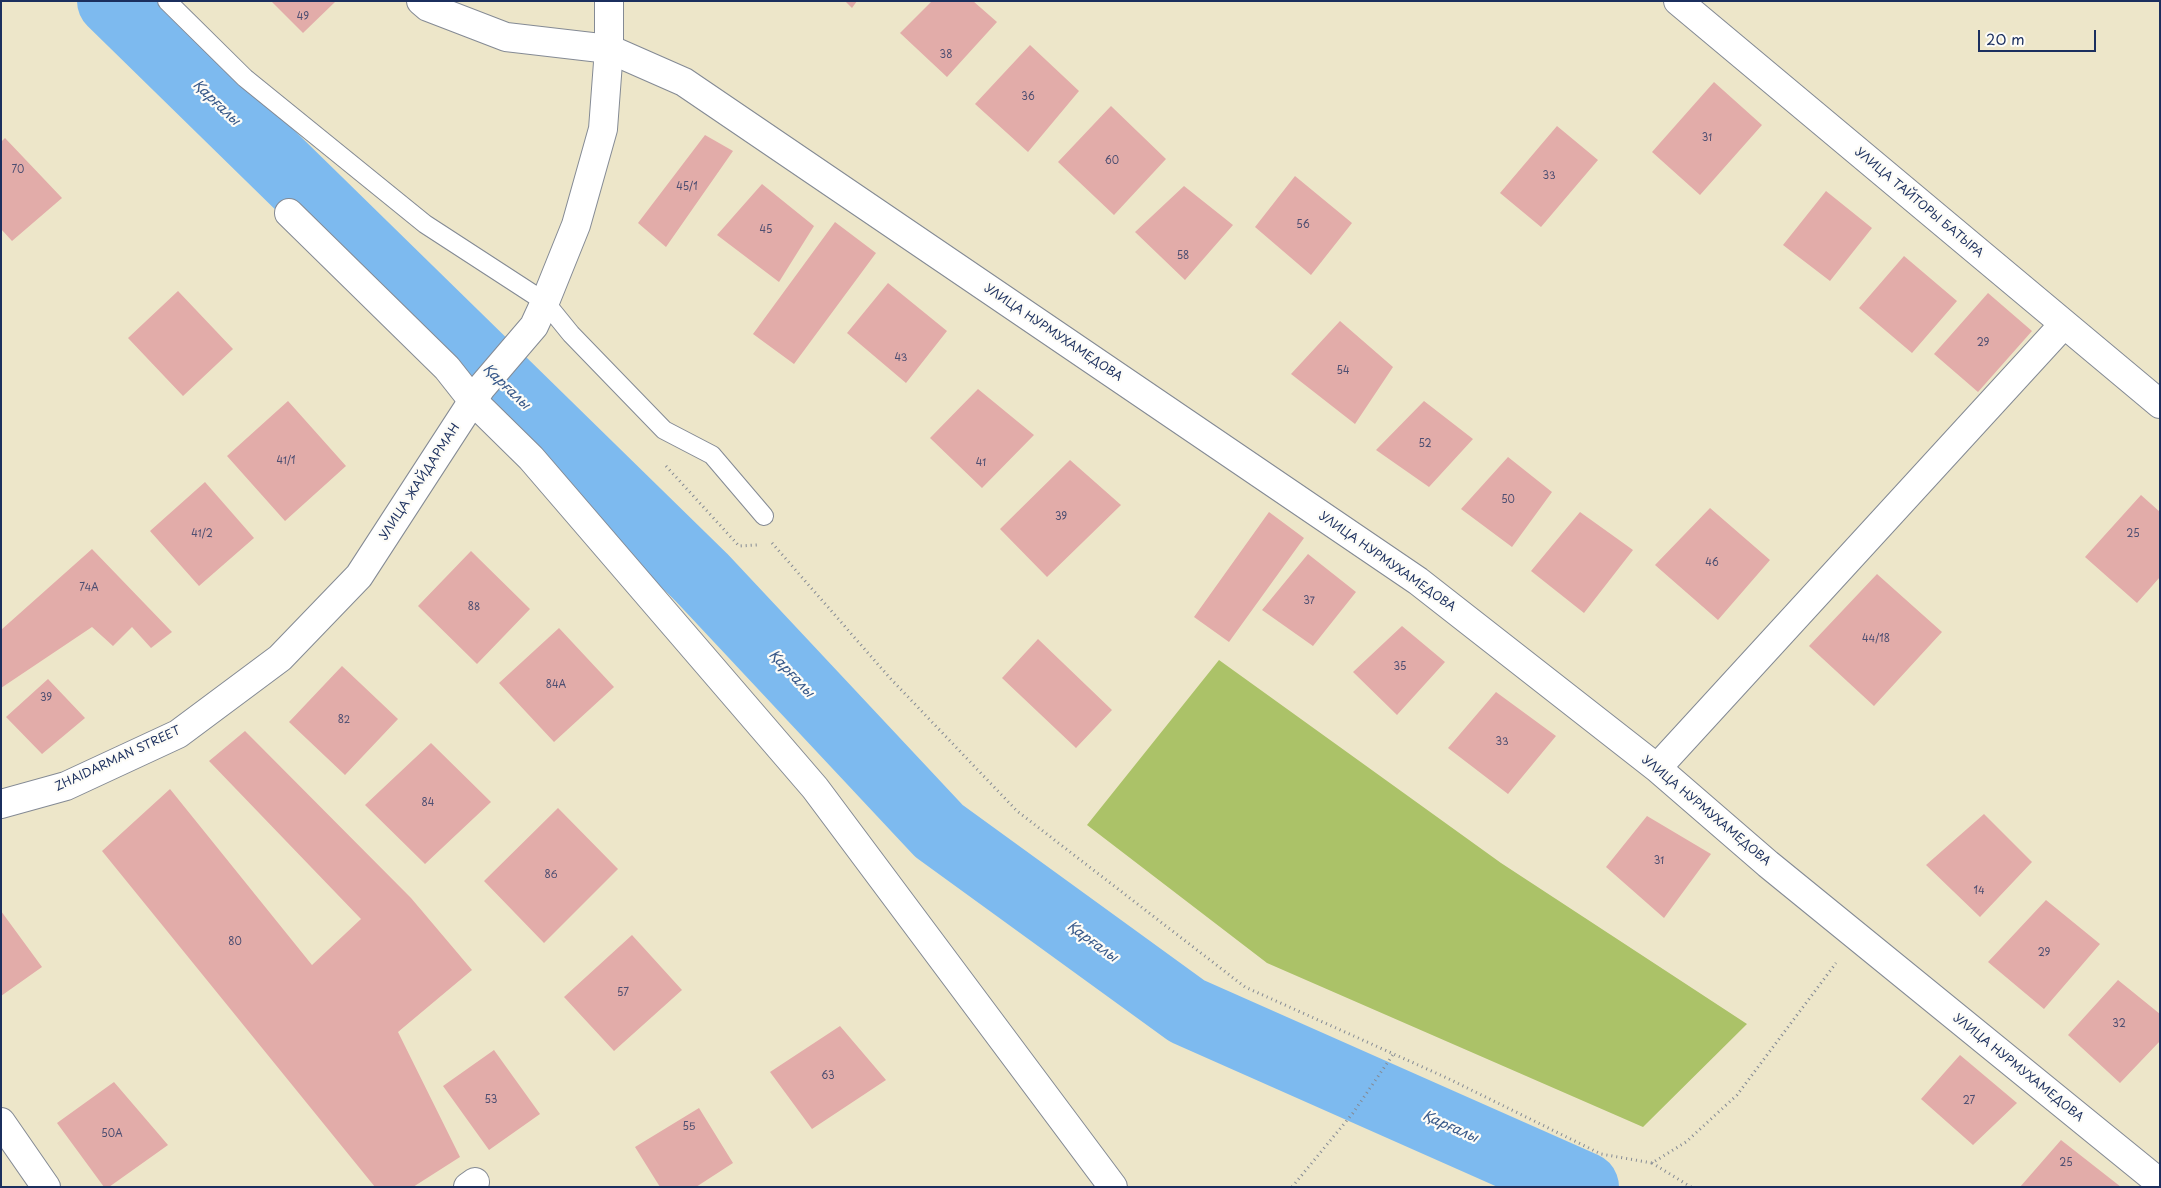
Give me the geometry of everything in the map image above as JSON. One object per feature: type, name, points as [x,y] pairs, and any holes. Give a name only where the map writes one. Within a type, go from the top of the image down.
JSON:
[{"type":"street","name":"УЛИЦА НУРМУХАМЕДОВА","points":[[421,1],[428,7],[506,37],[609,49],[684,82],[1418,581],[1657,768],[1768,864],[2160,1183]]},
{"type":"street","points":[[539,314],[576,225],[603,129],[609,49],[609,1]]},
{"type":"street","name":"УЛИЦА ТАЙТОРЫ БАТЫРА","points":[[1678,1],[2160,404]]},
{"type":"street","points":[[289,213],[477,395],[815,788],[1112,1187]]},
{"type":"street","name":"ZHAIDARMAN STREET","points":[[1,804],[66,786],[178,734],[280,658],[359,576],[477,395],[539,314]]},
{"type":"street","points":[[1657,768],[2064,324]]},
{"type":"street","points":[[1,1122],[46,1187]]},
{"type":"lane","points":[[168,1],[245,78],[539,314],[571,334],[664,430],[712,455],[764,516]]},
{"type":"path","points":[[764,516],[773,545],[890,677],[1017,811],[1245,987],[1447,1078],[1601,1154],[1652,1163],[1691,1187]]},
{"type":"path","points":[[1652,1163],[1686,1142],[1737,1095],[1856,936]]},
{"type":"path","points":[[1292,1187],[1353,1113],[1394,1054]]},
{"type":"green space","points":[[1219,660],[1501,863],[1747,1024],[1643,1127],[1267,963],[1087,825]]},
{"type":"building","points":[[271,1],[336,1],[303,33]]},
{"type":"building","points":[[845,1],[857,1],[852,8]]},
{"type":"building","points":[[932,1],[973,1],[997,22],[947,77],[900,33]]},
{"type":"building","points":[[1030,45],[1079,91],[1028,152],[975,104]]},
{"type":"building","points":[[1714,82],[1762,125],[1700,195],[1652,152]]},
{"type":"building","points":[[1111,106],[1166,159],[1114,215],[1058,162]]},
{"type":"building","points":[[1557,126],[1598,160],[1541,227],[1500,193]]},
{"type":"building","points":[[705,135],[733,151],[666,247],[638,223]]},
{"type":"building","points":[[5,138],[62,198],[12,241],[1,229],[1,142]]},
{"type":"building","points":[[1295,176],[1352,223],[1311,275],[1255,227]]},
{"type":"building","points":[[762,184],[814,226],[779,282],[717,235]]},
{"type":"building","points":[[1184,186],[1233,225],[1185,280],[1135,232]]},
{"type":"building","points":[[1826,191],[1872,228],[1830,281],[1783,245]]},
{"type":"building","points":[[835,222],[876,253],[794,364],[753,334]]},
{"type":"building","points":[[1904,256],[1957,301],[1912,353],[1859,308]]},
{"type":"building","points":[[888,283],[947,331],[906,383],[847,333]]},
{"type":"building","points":[[178,291],[233,349],[183,396],[128,338]]},
{"type":"building","points":[[1988,293],[2032,331],[1978,392],[1934,354]]},
{"type":"building","points":[[1340,321],[1393,367],[1355,424],[1291,374]]},
{"type":"building","points":[[978,389],[1034,435],[982,488],[930,438]]},
{"type":"building","points":[[288,401],[346,466],[285,521],[227,456]]},
{"type":"building","points":[[1424,401],[1473,439],[1429,487],[1376,450]]},
{"type":"building","points":[[1508,457],[1552,492],[1512,547],[1461,509]]},
{"type":"building","points":[[1070,460],[1121,505],[1047,577],[1000,529]]},
{"type":"building","points":[[205,482],[254,538],[199,586],[150,531]]},
{"type":"building","points":[[2141,495],[2160,512],[2160,577],[2137,603],[2085,557]]},
{"type":"building","points":[[1710,508],[1770,560],[1718,620],[1655,565]]},
{"type":"building","points":[[1269,512],[1304,538],[1229,642],[1194,617]]},
{"type":"building","points":[[1580,512],[1633,550],[1584,613],[1531,571]]},
{"type":"building","points":[[92,549],[172,632],[151,648],[132,627],[113,646],[92,627],[1,688],[1,630]]},
{"type":"building","points":[[471,551],[530,609],[477,664],[418,606]]},
{"type":"building","points":[[1308,554],[1356,592],[1313,646],[1262,610]]},
{"type":"building","points":[[1877,574],[1942,632],[1874,706],[1809,646]]},
{"type":"building","points":[[1402,626],[1445,662],[1397,715],[1353,672]]},
{"type":"building","points":[[559,628],[614,687],[554,742],[499,683]]},
{"type":"building","points":[[1038,639],[1112,710],[1076,748],[1002,678]]},
{"type":"building","points":[[342,666],[398,719],[345,775],[289,722]]},
{"type":"building","points":[[48,679],[85,718],[42,754],[6,717]]},
{"type":"building","points":[[1496,692],[1556,736],[1508,794],[1448,748]]},
{"type":"building","points":[[245,731],[411,898],[472,970],[398,1032],[460,1157],[413,1187],[375,1187],[102,851],[170,789],[312,965],[361,919],[209,761]]},
{"type":"building","points":[[431,743],[491,802],[425,864],[365,805]]},
{"type":"building","points":[[558,808],[618,869],[544,943],[484,881]]},
{"type":"building","points":[[1984,814],[2032,862],[1980,917],[1926,865]]},
{"type":"building","points":[[1647,816],[1711,854],[1664,918],[1606,867]]},
{"type":"building","points":[[2046,900],[2100,944],[2044,1009],[1988,962]]},
{"type":"building","points":[[1,911],[42,967],[1,996]]},
{"type":"building","points":[[632,935],[682,990],[614,1051],[564,997]]},
{"type":"building","points":[[2118,980],[2160,1014],[2160,1041],[2120,1083],[2068,1035]]},
{"type":"building","points":[[840,1026],[886,1080],[812,1129],[770,1072]]},
{"type":"building","points":[[494,1050],[540,1114],[489,1150],[443,1086]]},
{"type":"building","points":[[1960,1055],[2017,1103],[1973,1145],[1921,1099]]},
{"type":"building","points":[[114,1082],[168,1145],[109,1187],[104,1187],[57,1123]]},
{"type":"building","points":[[699,1108],[733,1163],[696,1187],[660,1187],[635,1147]]},
{"type":"building","points":[[2061,1140],[2121,1187],[2020,1187]]},
{"type":"waterway","name":"Қарғалы","points":[[112,1],[702,578],[939,831],[1187,1011],[1584,1187]]}]
